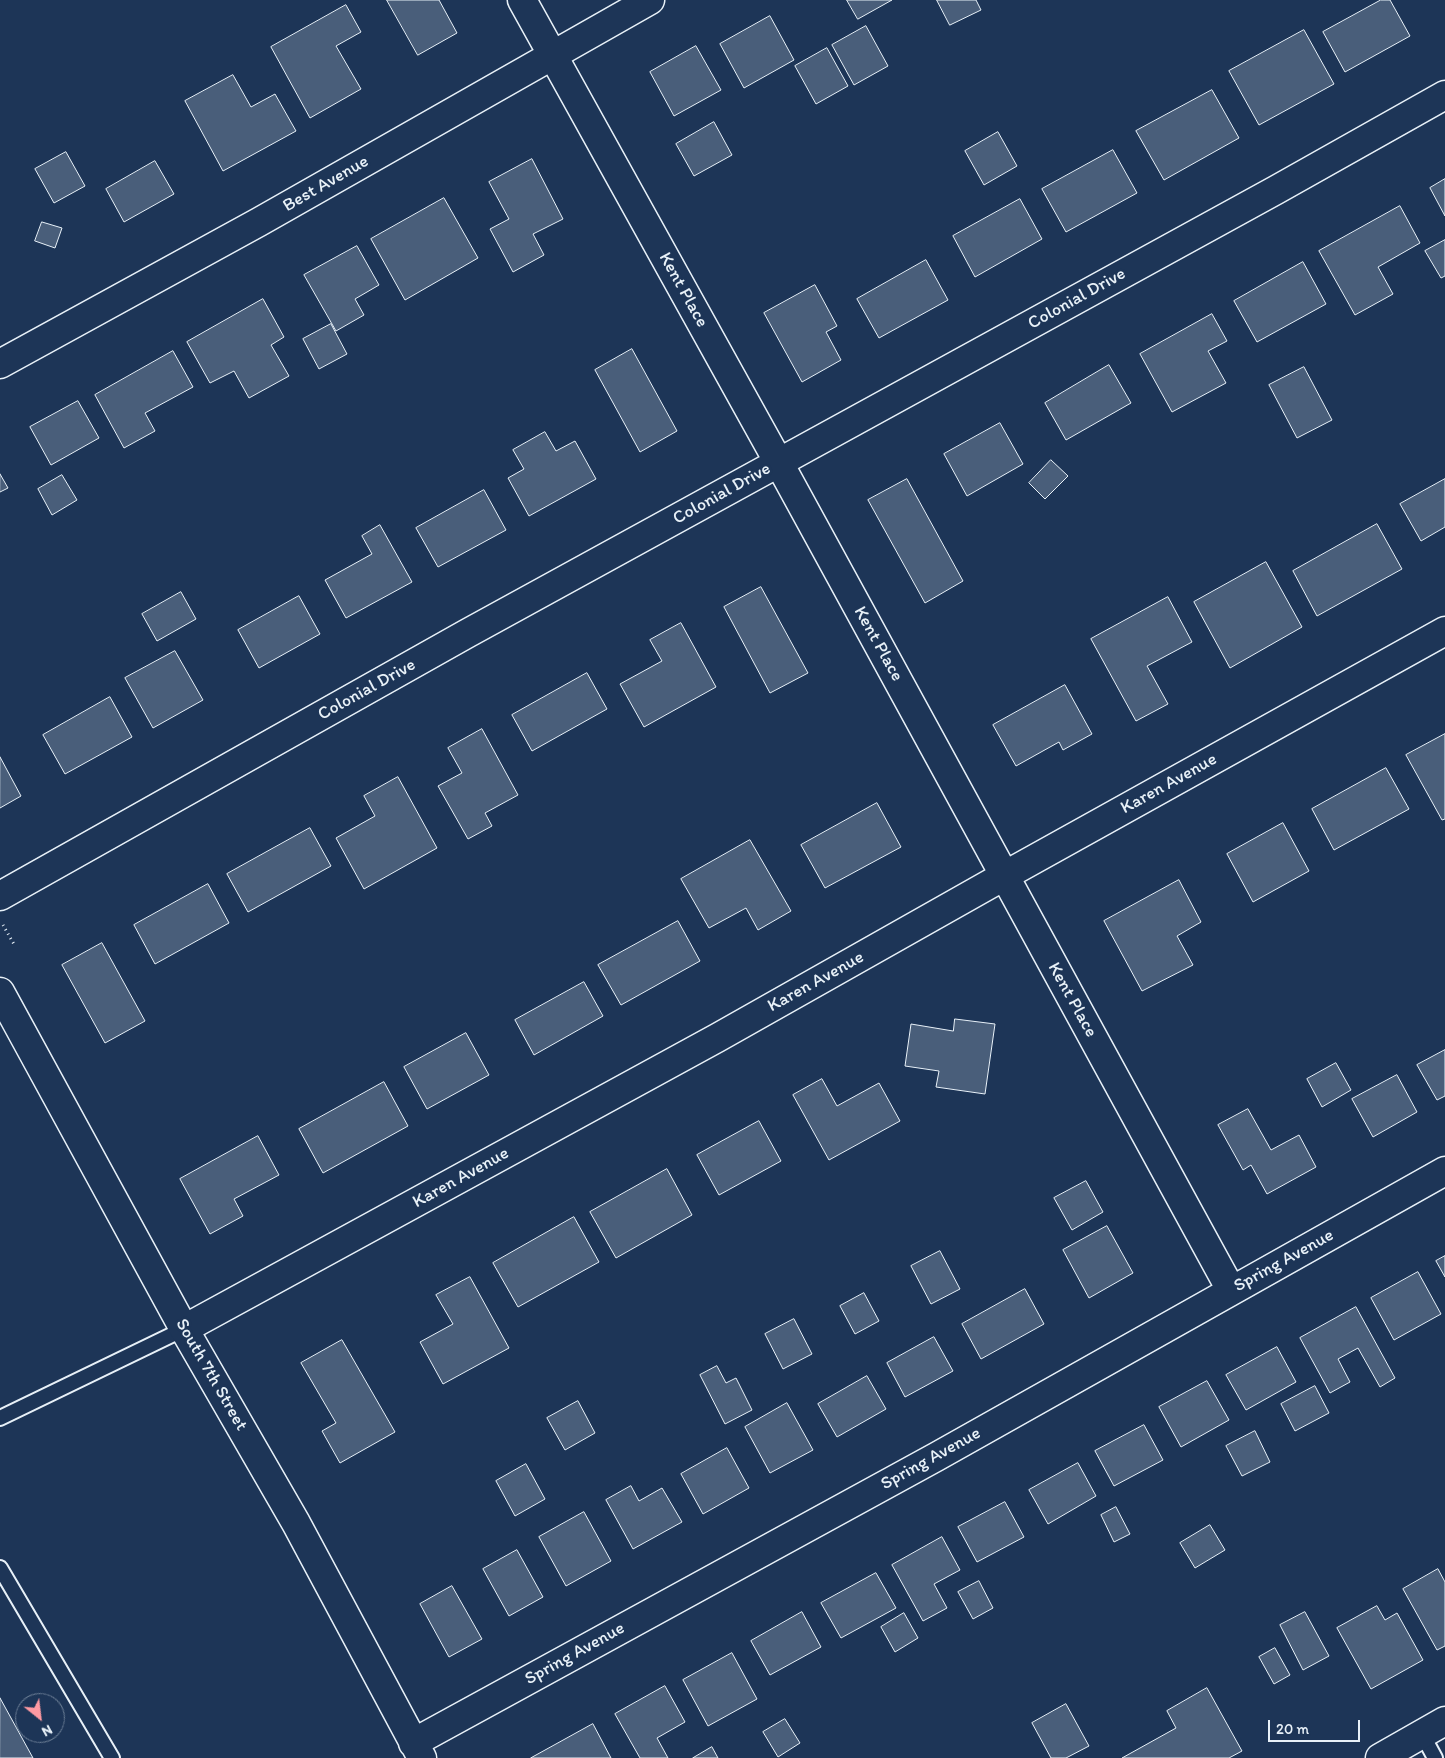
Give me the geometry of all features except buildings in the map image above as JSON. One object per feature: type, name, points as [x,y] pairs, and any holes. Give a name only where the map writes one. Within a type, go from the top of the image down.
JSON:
[{"type":"street","name":"Kent Place","points":[[522,0],[779,463],[1231,1290]]},
{"type":"street","name":"Best Avenue","points":[[0,364],[259,222],[650,0]]},
{"type":"street","name":"Colonial Drive","points":[[0,896],[450,643],[1276,190],[1445,95]]},
{"type":"street","name":"Karen Avenue","points":[[184,1329],[717,1038],[1445,631]]},
{"type":"street","name":"South 7th Street","points":[[0,992],[184,1329],[296,1523],[417,1750]]},
{"type":"street","name":"Spring Avenue","points":[[417,1750],[1445,1170]]},
{"type":"street","points":[[1380,1758],[1434,1728]]},
{"type":"lane","points":[[0,1418],[184,1329]]},
{"type":"lane","points":[[0,1568],[112,1758]]},
{"type":"lane","points":[[1434,1728],[1435,1758]]},
{"type":"path","points":[[0,920],[15,946]]}]
